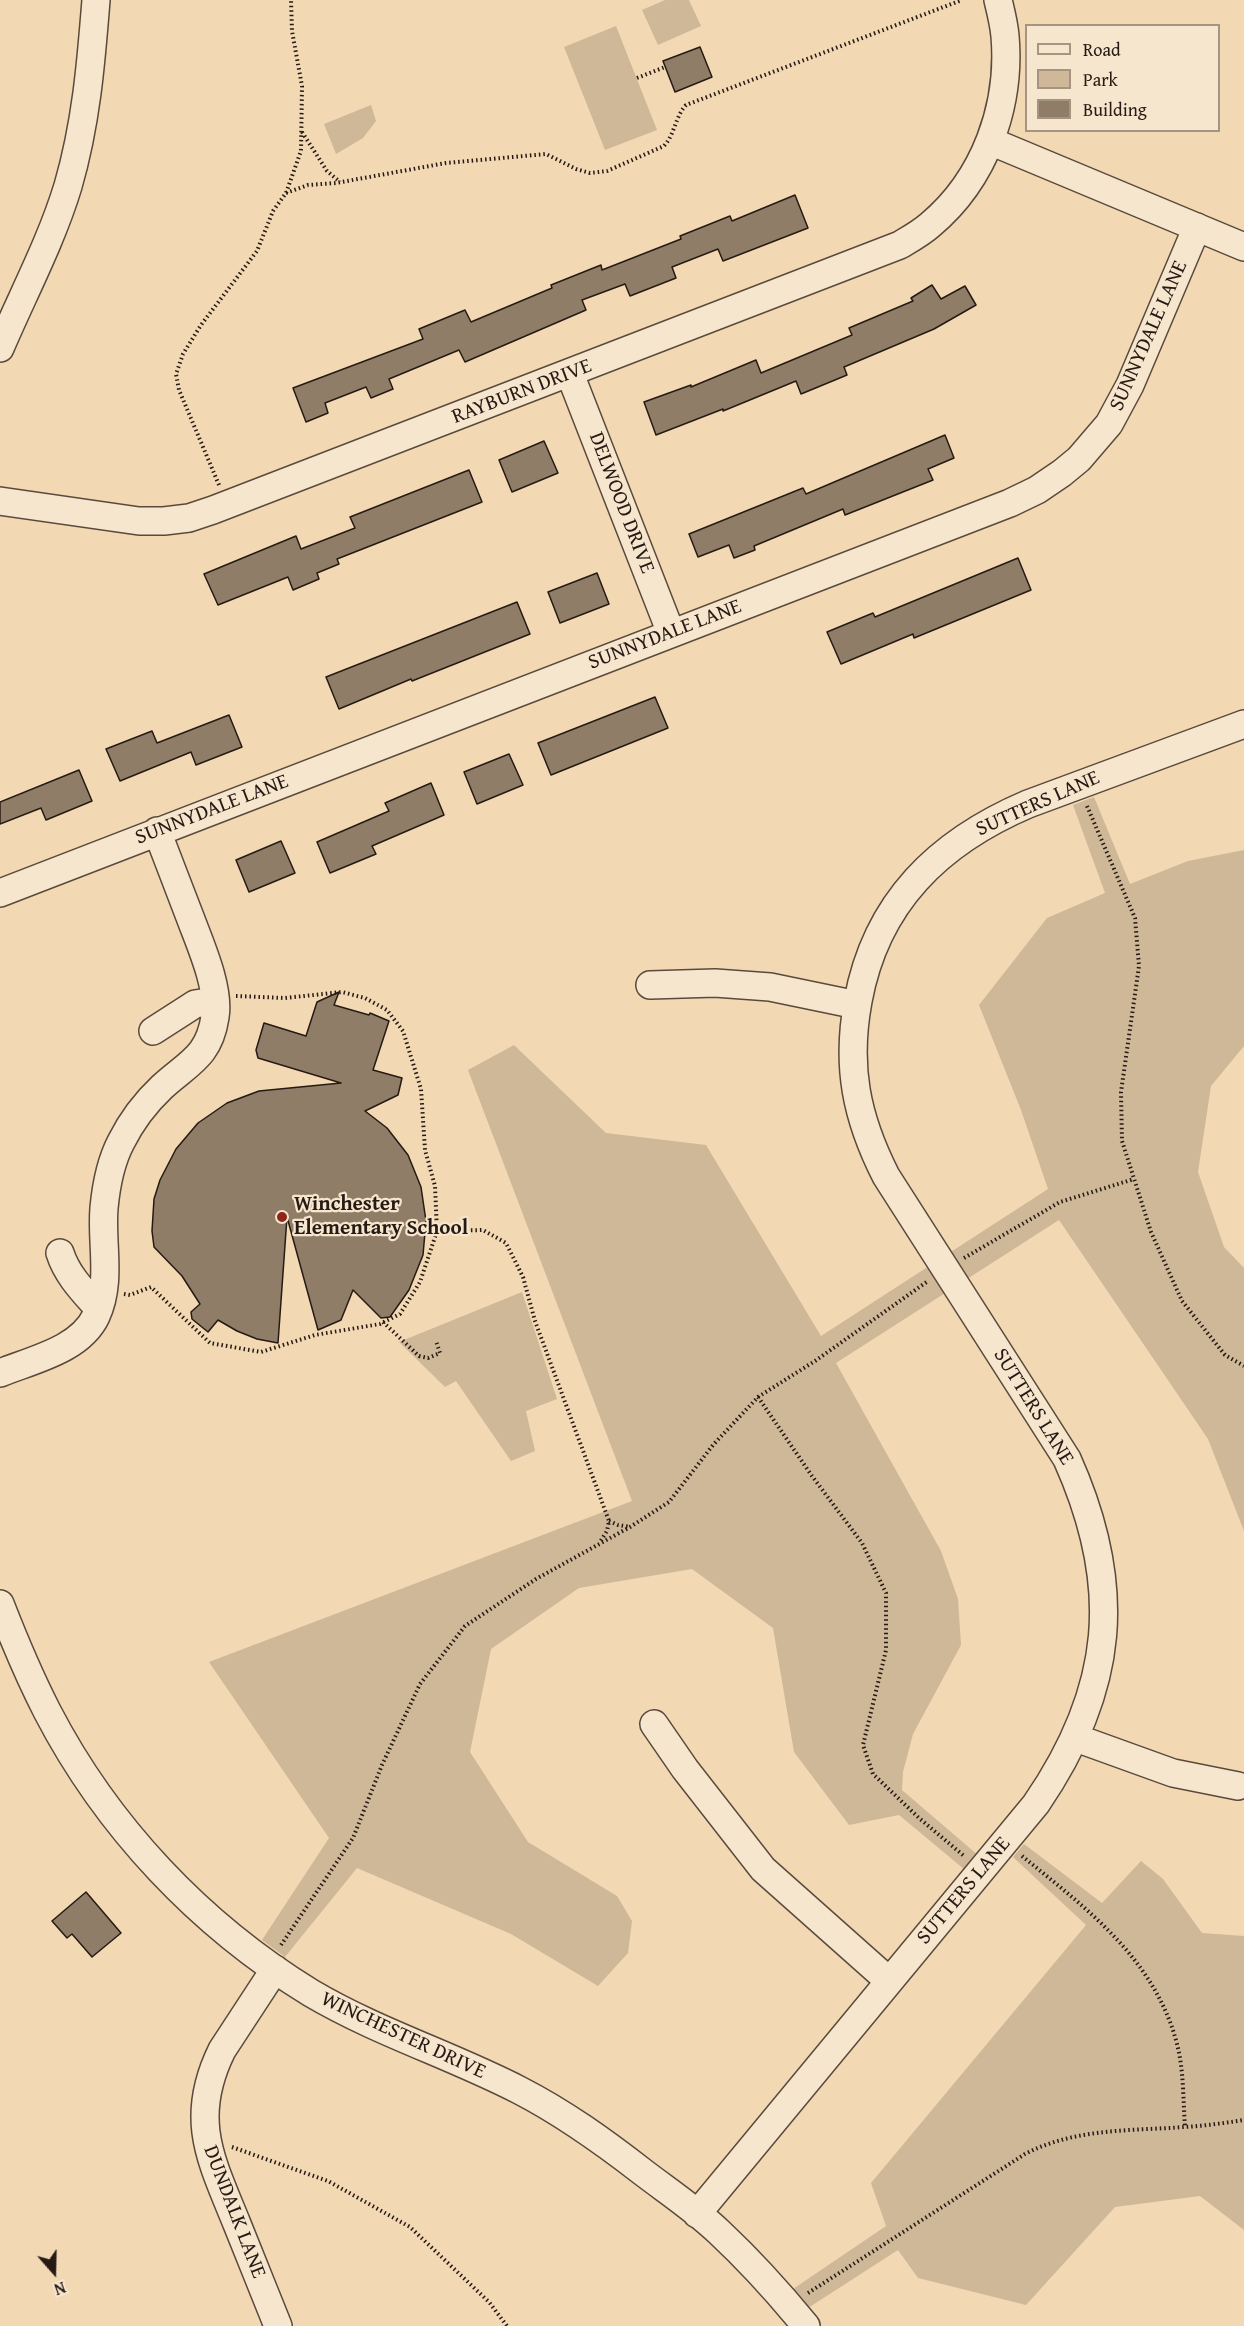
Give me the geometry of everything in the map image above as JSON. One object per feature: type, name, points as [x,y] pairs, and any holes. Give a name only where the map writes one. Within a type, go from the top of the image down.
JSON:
[{"type":"street","points":[[0,348],[50,235],[77,152],[89,92],[96,0]]},
{"type":"street","name":"RAYBURN DRIVE","points":[[0,501],[138,521],[189,518],[570,374],[900,245],[930,226],[955,201],[975,172],[990,141],[1001,108],[1006,71],[1005,34],[998,0]]},
{"type":"street","points":[[990,141],[1244,247]]},
{"type":"street","name":"SUNNYDALE LANE","points":[[0,892],[1010,503],[1037,490],[1062,473],[1095,442],[1120,405],[1197,227]]},
{"type":"street","name":"DELWOOD DRIVE","points":[[570,374],[671,633]]},
{"type":"street","name":"SUTTERS LANE","points":[[697,2214],[1036,1804],[1076,1738],[1093,1691],[1103,1632],[1101,1569],[1090,1516],[1067,1459],[886,1176],[872,1148],[860,1113],[853,1076],[852,1039],[863,976],[880,933],[900,898],[943,853],[969,833],[998,817],[1078,784],[1244,724]]},
{"type":"street","points":[[0,1373],[56,1351],[81,1337],[96,1316],[101,1299],[106,1258],[104,1209],[109,1177],[120,1143],[140,1112],[161,1087],[200,1055],[208,1041],[216,1016],[212,976],[157,831]]},
{"type":"street","points":[[650,985],[715,983],[770,987],[857,1005]]},
{"type":"street","points":[[153,1031],[195,1004],[214,1001]]},
{"type":"street","points":[[60,1253],[63,1263],[75,1281],[101,1299]]},
{"type":"street","name":"WINCHESTER DRIVE","points":[[0,1604],[19,1653],[47,1711],[79,1766],[119,1823],[164,1875],[214,1922],[272,1967],[313,1994],[360,2019],[480,2071],[587,2129],[697,2214],[760,2272],[801,2319]]},
{"type":"street","points":[[654,1724],[685,1769],[763,1869],[889,1981]]},
{"type":"street","points":[[1076,1738],[1173,1773],[1238,1786]]},
{"type":"street","name":"DUNDALK LANE","points":[[272,1967],[222,2050],[215,2064],[205,2098],[206,2138],[209,2155],[278,2326]]},
{"type":"path","points":[[228,504],[179,390],[176,374],[183,354],[201,325],[257,250],[273,211],[286,193],[301,151],[302,86],[292,32],[291,0]]},
{"type":"path","points":[[286,193],[308,185],[341,182],[446,163],[546,154],[576,169],[590,173],[607,171],[664,146],[670,139],[686,105],[962,0]]},
{"type":"path","points":[[637,78],[665,67]]},
{"type":"path","points":[[302,132],[327,171],[341,182]]},
{"type":"path","points":[[1078,784],[1136,918],[1139,966],[1121,1092],[1122,1141],[1151,1232],[1182,1301],[1226,1355],[1244,1366]]},
{"type":"path","points":[[101,1299],[130,1295],[151,1287],[210,1343],[261,1353],[315,1335],[383,1322],[400,1314],[420,1282],[437,1231],[435,1186],[425,1150],[421,1089],[403,1031],[387,1010],[365,998],[342,992],[285,998],[241,995],[214,1001]]},
{"type":"path","points":[[272,1967],[295,1922],[353,1838],[420,1684],[465,1626],[536,1579],[630,1527],[669,1502],[713,1445],[758,1397],[815,1361],[946,1269],[1060,1202],[1134,1179]]},
{"type":"path","points":[[437,1231],[483,1230],[506,1243],[523,1277],[535,1322],[609,1521],[607,1531],[599,1543]]},
{"type":"path","points":[[383,1322],[419,1356],[428,1358],[440,1353],[436,1341]]},
{"type":"path","points":[[758,1397],[812,1476],[862,1543],[886,1593],[886,1650],[863,1745],[873,1774],[971,1863],[992,1857],[1018,1854],[1088,1910],[1138,1962],[1156,1989],[1177,2045],[1182,2071],[1185,2127]]},
{"type":"path","points":[[609,1521],[618,1526],[630,1527]]},
{"type":"path","points":[[801,2319],[804,2295],[946,2203],[1044,2144],[1110,2131],[1185,2127],[1244,2120]]},
{"type":"path","points":[[206,2138],[328,2181],[410,2227],[489,2302],[507,2326]]},
{"type":"green space","points":[[665,0],[689,0],[701,26],[658,45],[642,10]]},
{"type":"green space","points":[[616,26],[657,130],[605,150],[564,47]]},
{"type":"green space","points":[[371,105],[376,121],[363,138],[336,154],[324,124]]},
{"type":"green space","points":[[1094,797],[1130,884],[1188,861],[1244,850],[1244,1046],[1211,1086],[1198,1172],[1224,1247],[1244,1268],[1244,1531],[1208,1439],[1059,1220],[836,1363],[941,1551],[958,1599],[961,1645],[913,1734],[903,1772],[902,1790],[979,1856],[965,1870],[899,1815],[849,1825],[794,1752],[773,1628],[692,1569],[579,1588],[491,1649],[470,1752],[528,1842],[617,1896],[632,1921],[628,1953],[598,1986],[511,1934],[357,1868],[285,1957],[262,1940],[329,1838],[209,1662],[632,1501],[468,1070],[514,1045],[606,1133],[706,1145],[821,1336],[1048,1189],[1021,1110],[979,1005],[1047,918],[1105,893],[1073,805]]},
{"type":"green space","points":[[522,1292],[557,1399],[526,1411],[535,1451],[511,1461],[456,1381],[445,1387],[399,1342]]},
{"type":"green space","points":[[1024,1844],[1102,1903],[1141,1861],[1163,1879],[1202,1933],[1244,1936],[1244,2230],[1200,2196],[1115,2207],[1026,2305],[918,2278],[898,2250],[808,2308],[793,2289],[886,2226],[871,2183],[1086,1925],[1013,1857]]},
{"type":"building","points":[[700,47],[712,77],[675,92],[663,61]]},
{"type":"building","points":[[795,195],[808,228],[723,261],[718,249],[672,267],[676,278],[630,296],[625,284],[582,300],[586,310],[465,362],[459,350],[389,379],[393,389],[371,398],[366,387],[325,403],[328,413],[306,422],[293,388],[423,339],[419,329],[465,310],[471,322],[601,265],[602,270],[681,239],[680,236],[730,216],[732,221]]},
{"type":"building","points":[[932,285],[941,299],[965,286],[976,305],[934,329],[844,367],[847,375],[801,394],[796,381],[656,435],[644,402],[691,385],[691,387],[756,360],[761,373],[852,335],[849,328],[913,301],[911,298]]},
{"type":"building","points":[[945,435],[954,458],[928,469],[933,480],[845,515],[843,509],[754,546],[755,550],[734,558],[729,545],[698,557],[689,534],[803,488],[806,494]]},
{"type":"building","points":[[544,441],[558,473],[512,492],[499,460]]},
{"type":"building","points":[[469,470],[482,502],[337,559],[339,564],[317,573],[319,579],[293,590],[288,577],[218,605],[204,574],[296,536],[301,549],[355,528],[350,517]]},
{"type":"building","points":[[1018,558],[1031,590],[914,638],[913,634],[841,664],[827,632],[873,613],[875,617]]},
{"type":"building","points":[[597,573],[609,604],[560,623],[548,592]]},
{"type":"building","points":[[517,602],[530,634],[339,709],[326,677]]},
{"type":"building","points":[[655,697],[668,728],[551,775],[538,743]]},
{"type":"building","points":[[229,715],[242,747],[196,765],[191,752],[120,781],[106,749],[152,731],[157,743]]},
{"type":"building","points":[[509,754],[523,785],[477,804],[464,772]]},
{"type":"building","points":[[79,770],[92,801],[46,820],[41,808],[0,824],[0,802]]},
{"type":"building","points":[[431,783],[444,815],[372,846],[376,854],[330,873],[317,842],[389,811],[385,803]]},
{"type":"building","points":[[281,841],[295,873],[249,892],[236,860]]},
{"type":"building","points":[[339,992],[334,1005],[369,1015],[370,1013],[389,1021],[373,1070],[402,1078],[398,1095],[365,1111],[387,1128],[408,1155],[421,1187],[426,1221],[423,1255],[409,1290],[390,1317],[381,1318],[353,1290],[341,1320],[318,1330],[287,1217],[278,1343],[257,1339],[218,1320],[208,1332],[192,1319],[191,1312],[200,1304],[182,1276],[154,1247],[152,1231],[154,1199],[160,1180],[176,1149],[198,1123],[227,1103],[259,1091],[341,1083],[258,1058],[256,1050],[264,1023],[306,1036],[317,1002]]},
{"type":"building","points":[[86,1892],[121,1933],[92,1957],[72,1934],[67,1938],[52,1921]]},
{"type":"place","name":"Winchester Elementary School","points":[[282,1217]]}]
